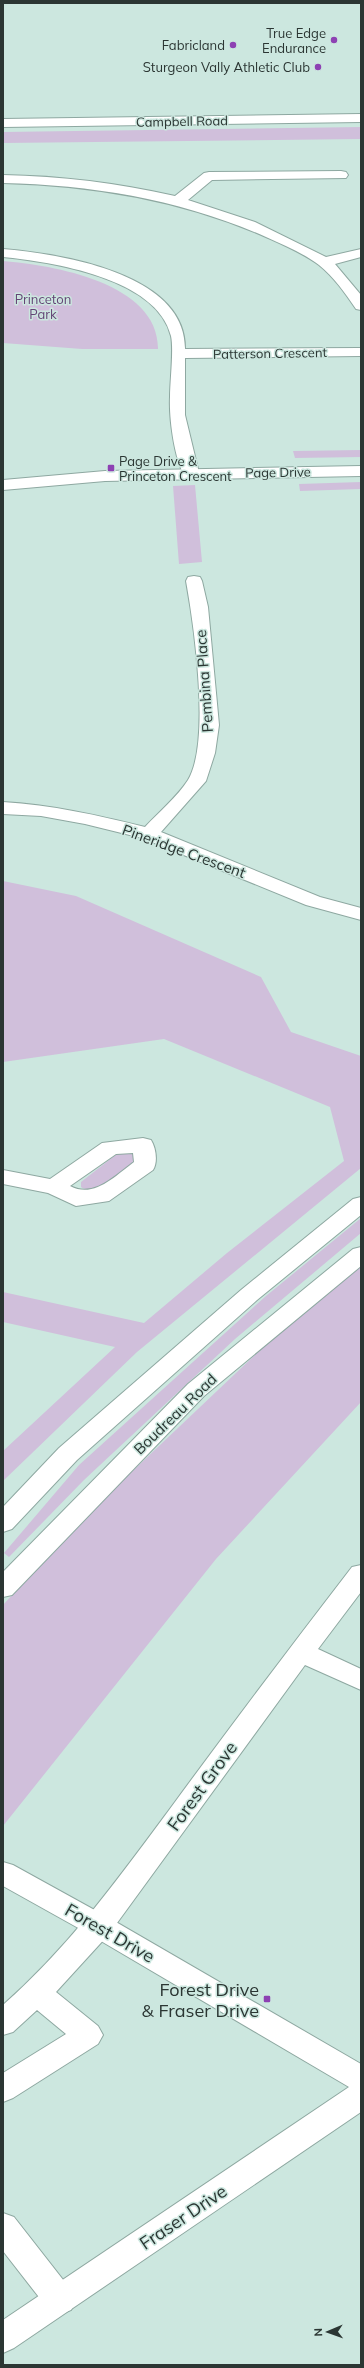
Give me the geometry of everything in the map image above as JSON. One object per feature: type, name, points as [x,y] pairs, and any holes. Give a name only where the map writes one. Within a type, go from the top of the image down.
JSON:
[{"type":"street","name":"Campbell Road","points":[[3,114],[361,110]]},
{"type":"street","name":"Campbell Road","points":[[3,123],[361,118]]},
{"type":"street","points":[[179,200],[209,176],[341,175]]},
{"type":"street","points":[[3,179],[46,180],[102,187],[179,200],[258,227],[324,262],[354,295],[361,306]]},
{"type":"street","points":[[3,253],[40,257],[77,265],[112,276],[140,290],[162,307],[172,321],[178,336],[177,414],[180,434],[191,473]]},
{"type":"street","points":[[324,262],[361,254]]},
{"type":"street","name":"Patterson Crescent","points":[[178,354],[361,352]]},
{"type":"street","name":"Page Drive","points":[[3,485],[83,477],[191,473],[361,471]]},
{"type":"street","name":"Pembina Place","points":[[149,834],[197,780],[206,753],[210,725],[199,607],[194,581]]},
{"type":"street","name":"Pineridge Crescent","points":[[3,808],[41,810],[86,818],[149,834],[313,901],[361,914]]},
{"type":"street","points":[[3,1177],[54,1187]]},
{"type":"street","points":[[3,1523],[68,1454],[249,1295],[361,1204]]},
{"type":"street","name":"Boudreau Road","points":[[3,1588],[196,1390],[361,1254]]},
{"type":"street","name":"Forest Grove","points":[[3,2023],[36,1992],[99,1926],[301,1652],[361,1574]]},
{"type":"street","points":[[301,1652],[361,1680]]},
{"type":"street","name":"Forest Drive","points":[[3,1873],[99,1926],[361,2079]]},
{"type":"street","points":[[3,2089],[88,2035],[36,1992]]},
{"type":"street","name":"Fraser Drive","points":[[3,2338],[340,2111],[361,2094]]},
{"type":"street","points":[[3,2227],[60,2300]]},
{"type":"green space","points":[[361,127],[361,139],[3,143],[3,132]]},
{"type":"green space","name":"Princeton Park","points":[[3,261],[48,267],[74,273],[100,282],[123,293],[141,308],[154,326],[158,349],[82,349],[3,343]]},
{"type":"green space","points":[[361,450],[361,457],[295,458],[293,451]]},
{"type":"green space","points":[[361,482],[361,489],[300,491],[299,484]]},
{"type":"green space","points":[[195,485],[202,562],[179,564],[173,486]]},
{"type":"green space","points":[[3,881],[76,896],[261,977],[291,1032],[361,1056],[361,1168],[137,1352],[3,1481],[3,1451],[115,1347],[3,1322],[3,1292],[144,1323],[227,1253],[344,1161],[330,1107],[164,1039],[3,1062]]},
{"type":"green space","points":[[134,1152],[135,1161],[116,1176],[93,1189],[81,1187],[81,1182],[118,1153]]},
{"type":"green space","points":[[361,1218],[361,1233],[235,1339],[84,1480],[9,1557],[4,1553],[79,1465],[266,1296]]},
{"type":"green space","points":[[361,1265],[361,1402],[216,1559],[3,1826],[3,1605],[83,1518],[277,1334]]},
{"type":"place","name":"True Edge Endurance","points":[[334,40]]},
{"type":"place","name":"Fabricland","points":[[233,45]]},
{"type":"place","name":"Sturgeon Vally Athletic Club","points":[[318,67]]},
{"type":"place","name":"Page Drive & Princeton Crescent","points":[[111,468]]},
{"type":"place","name":"Forest Drive & Fraser Drive","points":[[267,1999]]}]
